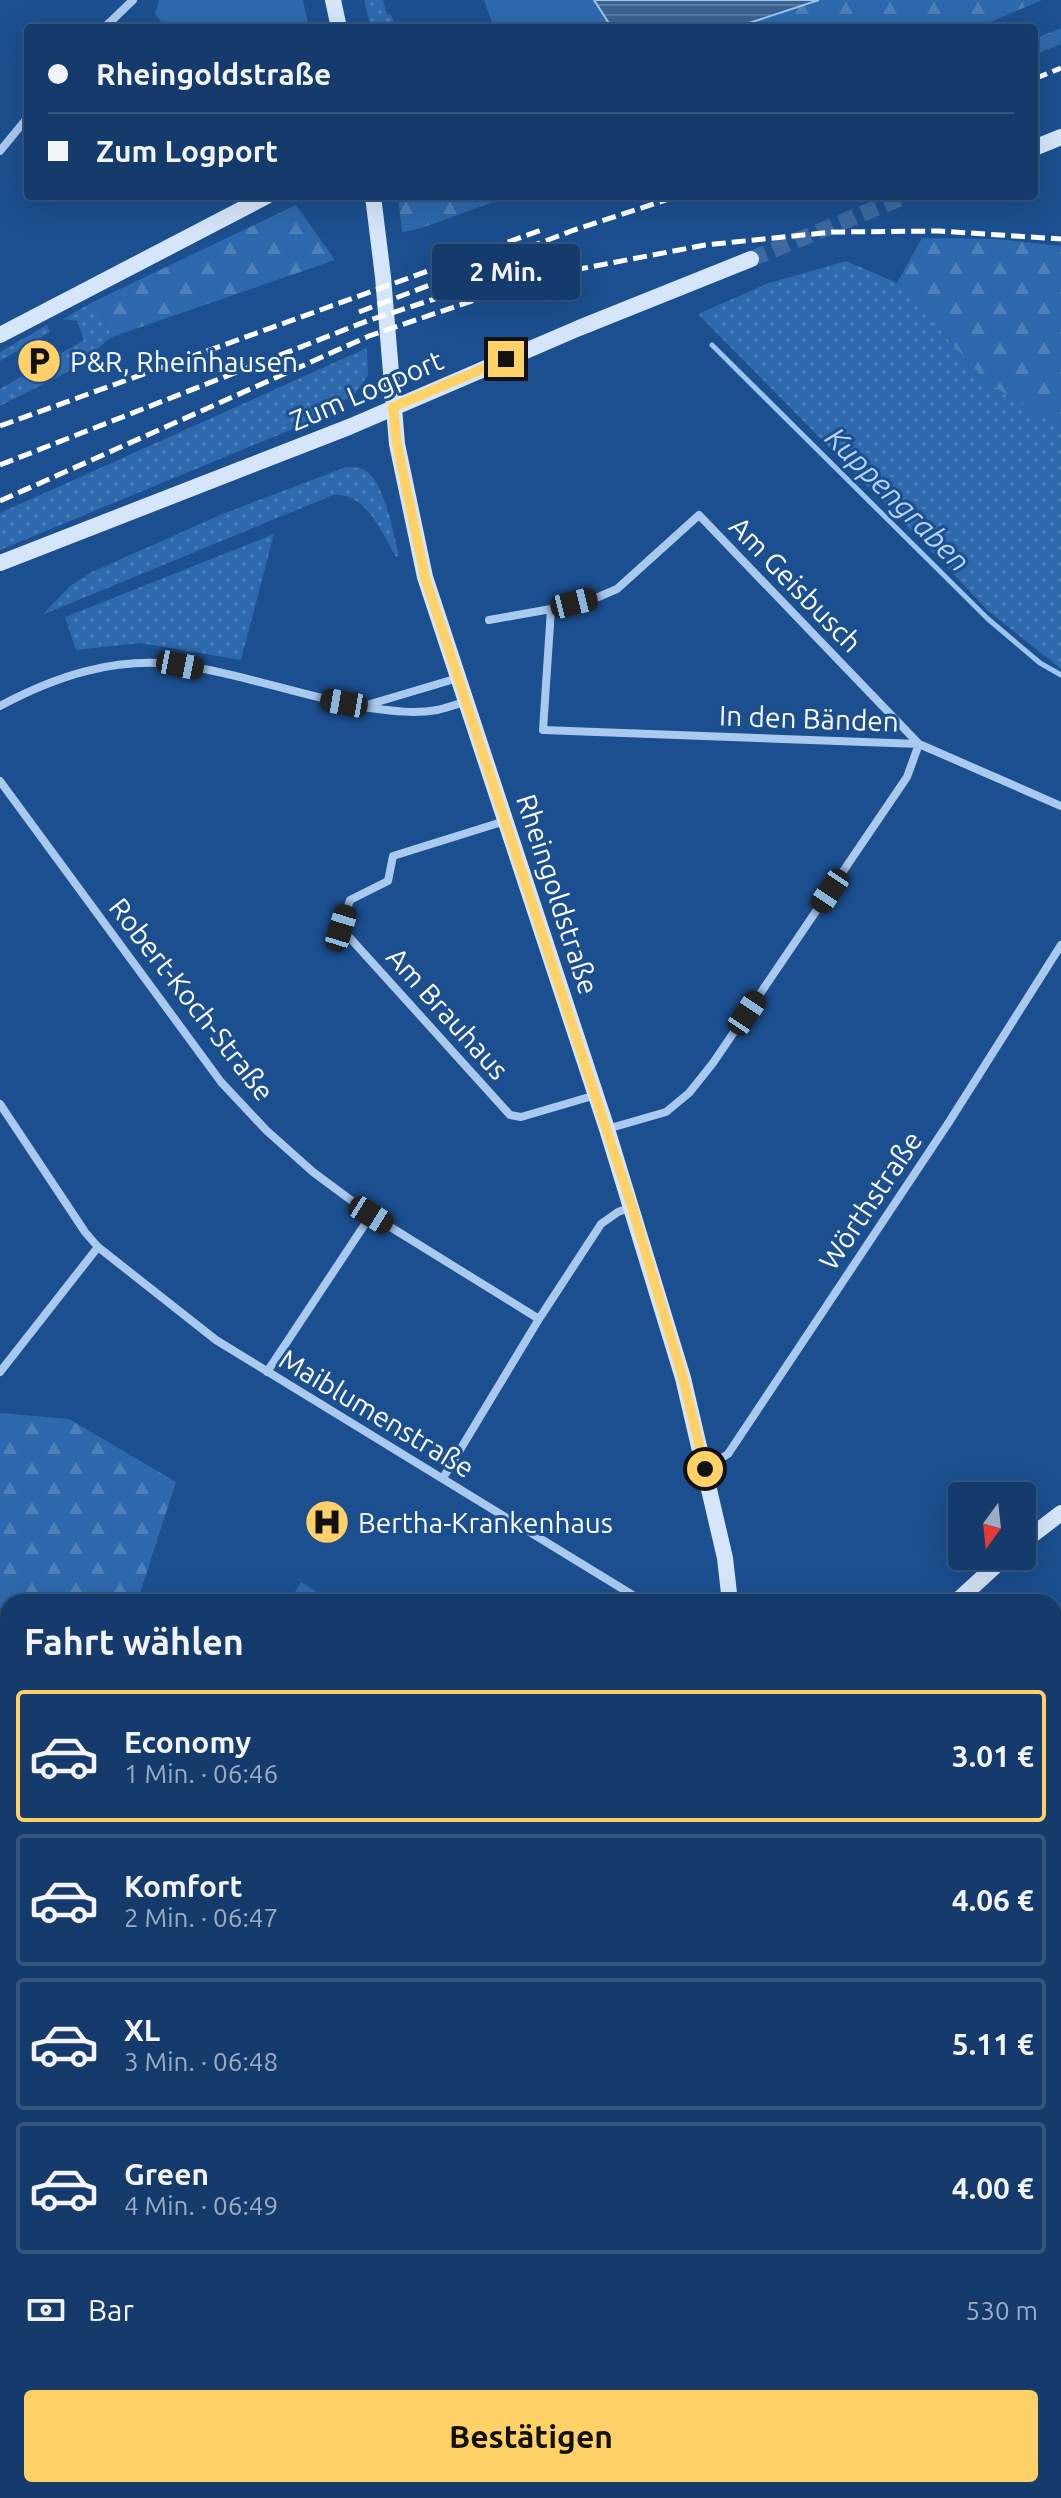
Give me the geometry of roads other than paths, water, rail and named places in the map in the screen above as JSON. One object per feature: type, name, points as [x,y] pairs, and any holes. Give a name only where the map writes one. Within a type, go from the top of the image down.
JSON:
[{"type":"street","points":[[108,24],[133,0]]},
{"type":"street","points":[[333,0],[338,24]]},
{"type":"street","points":[[0,151],[24,122]]},
{"type":"street","points":[[1038,146],[1061,137]]},
{"type":"street","points":[[0,335],[259,200]]},
{"type":"street","name":"Rheingoldstraße","points":[[373,200],[397,444],[425,577],[632,1207],[683,1378],[725,1558],[729,1594]]},
{"type":"street","name":"Zum Logport","points":[[0,563],[221,478],[751,259]]},
{"type":"street","name":"Am Geisbusch","points":[[489,620],[551,609],[596,598],[617,589],[699,515],[919,744]]},
{"type":"street","name":"In den Bänden","points":[[551,609],[543,730],[919,744],[1061,806]]},
{"type":"street","points":[[0,706],[33,688],[80,671],[150,663],[211,671],[325,700],[396,712],[435,710],[466,702]]},
{"type":"street","points":[[362,707],[458,678]]},
{"type":"street","points":[[607,1129],[666,1112],[689,1093],[713,1063],[907,777],[919,744]]},
{"type":"street","name":"Robert-Koch-Straße","points":[[0,781],[221,1082],[266,1130],[313,1172],[371,1215],[539,1319]]},
{"type":"street","name":"Am Brauhaus","points":[[506,821],[393,856],[388,881],[350,900],[341,928],[510,1115],[521,1117],[596,1095]]},
{"type":"street","name":"Wörthstraße","points":[[705,1469],[728,1454],[949,1122],[1061,945]]},
{"type":"street","name":"Maiblumenstraße","points":[[0,1104],[98,1247],[216,1340],[631,1594]]},
{"type":"street","points":[[443,1478],[539,1319],[601,1224],[608,1217],[632,1207]]},
{"type":"street","points":[[267,1372],[371,1215]]},
{"type":"street","points":[[0,1372],[98,1247]]},
{"type":"street","points":[[1036,1532],[1061,1513]]},
{"type":"street","points":[[965,1594],[991,1570]]},
{"type":"waterway","name":"Kuppengraben","points":[[712,345],[988,619],[1040,663],[1061,675]]},
{"type":"tunnel","points":[[751,259],[896,200]]},
{"type":"railway","points":[[1038,77],[1061,68]]},
{"type":"railway","points":[[359,312],[574,230],[666,200]]},
{"type":"railway","points":[[0,426],[544,229]]},
{"type":"railway","points":[[0,501],[369,336],[548,275],[705,245],[833,232],[939,231],[1061,239]]},
{"type":"railway","points":[[0,465],[367,321],[453,293]]},
{"type":"place","name":"P&R, Rheinhausen","points":[[39,361]]},
{"type":"place","name":"Bertha-Krankenhaus","points":[[327,1522]]}]
